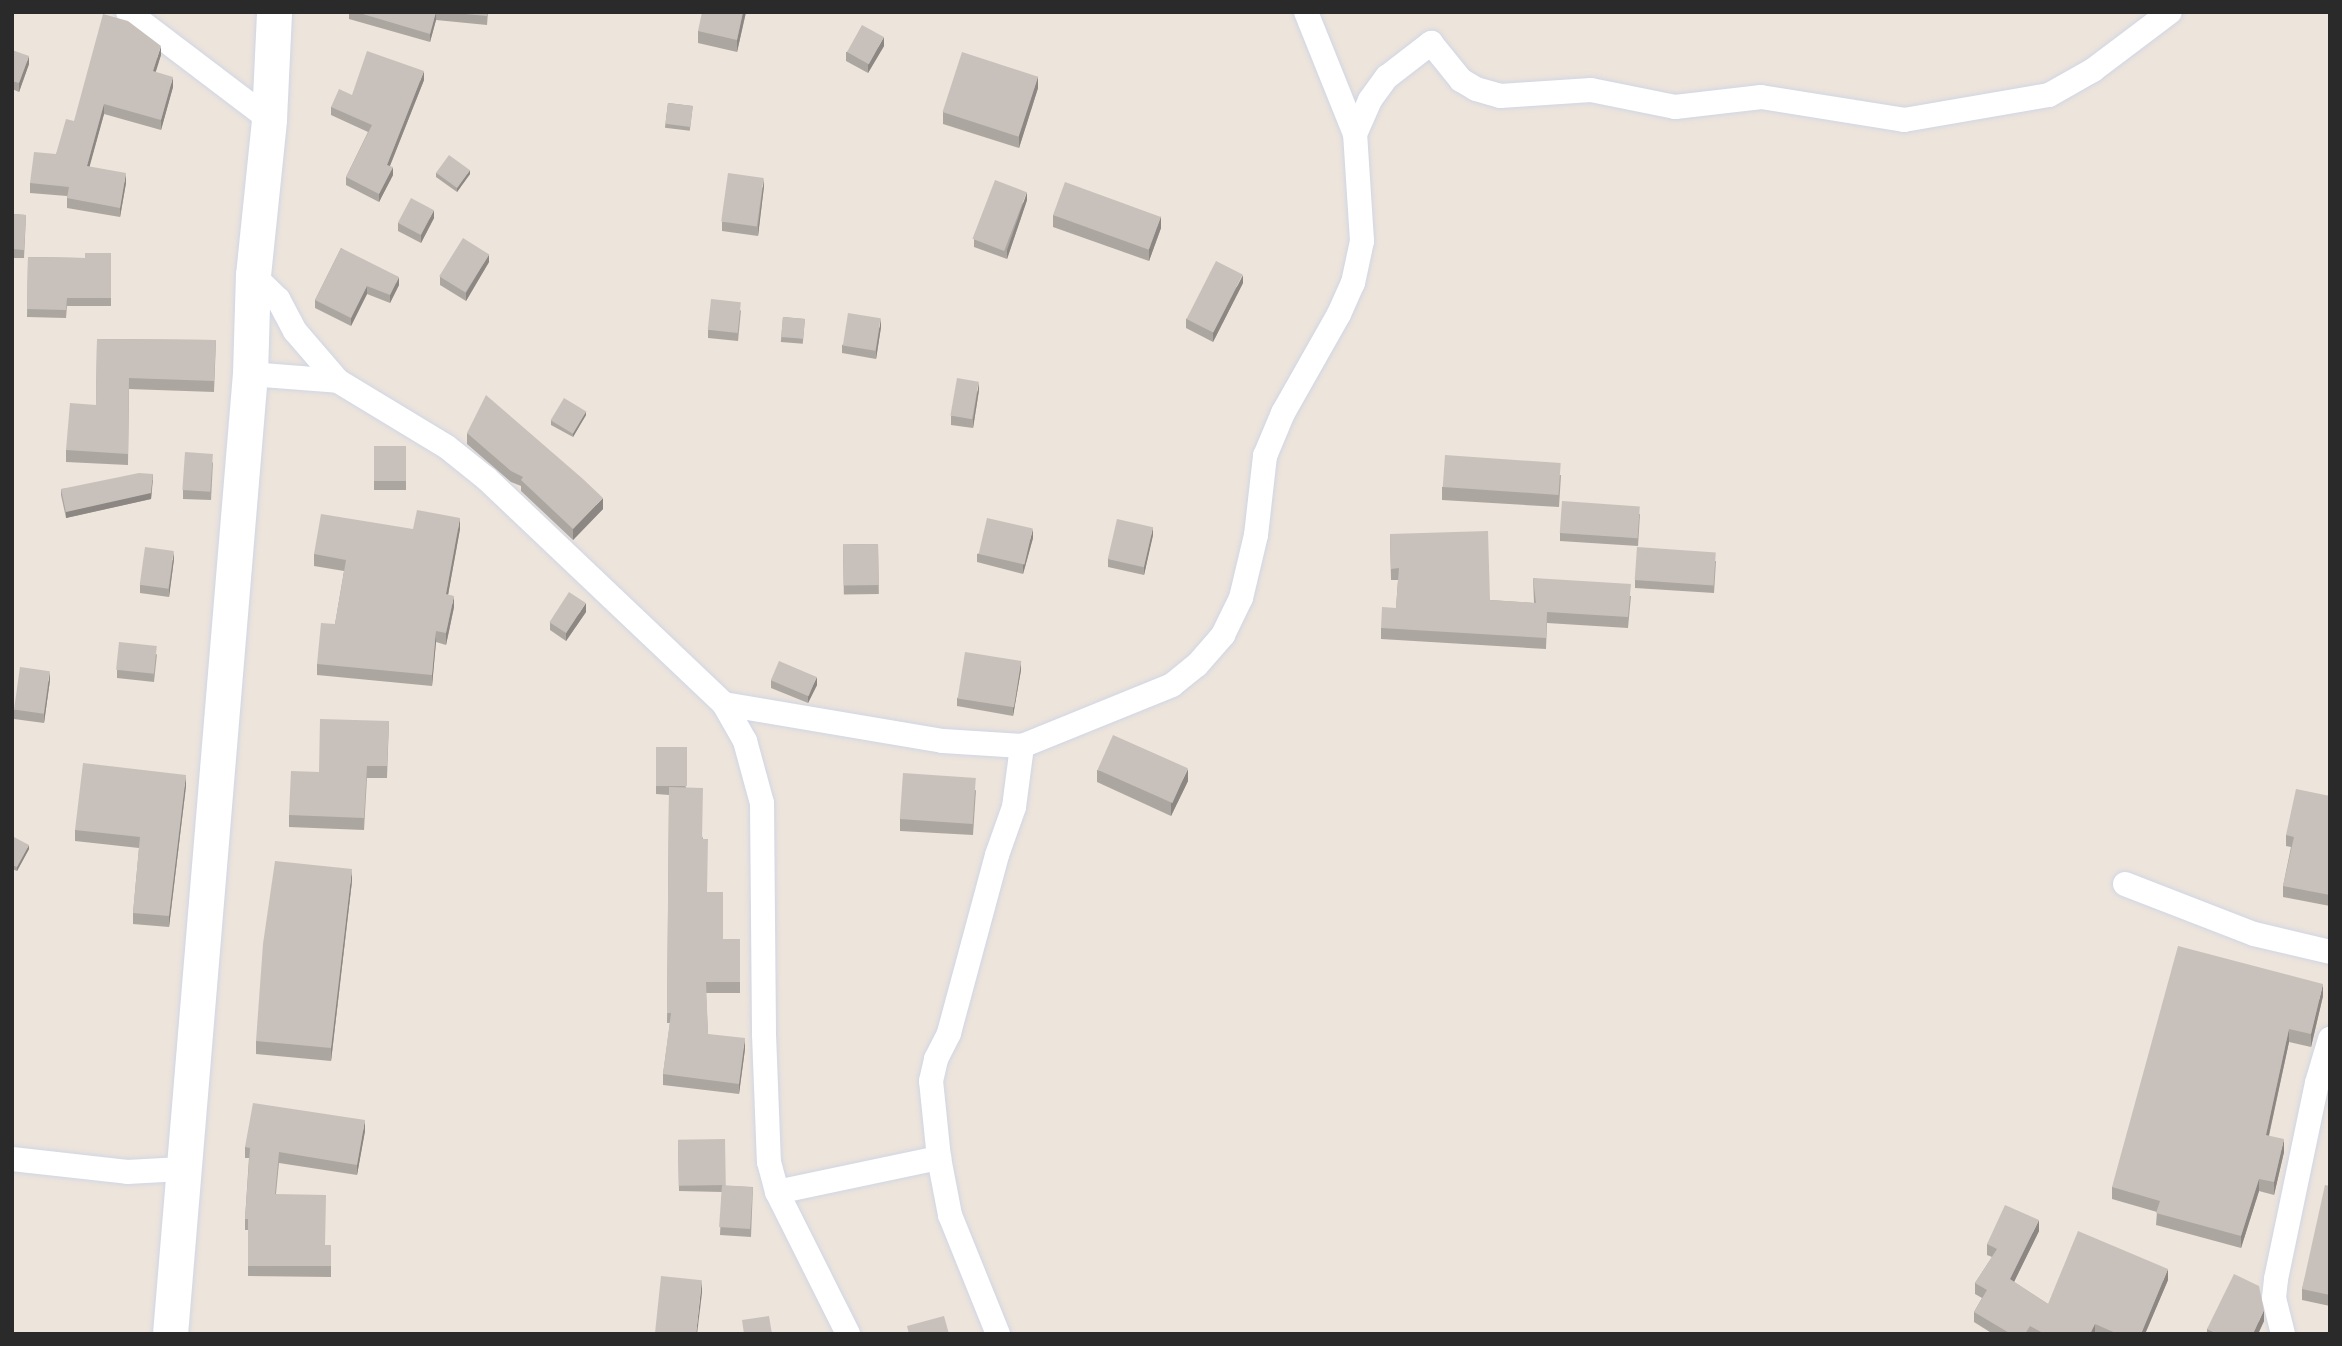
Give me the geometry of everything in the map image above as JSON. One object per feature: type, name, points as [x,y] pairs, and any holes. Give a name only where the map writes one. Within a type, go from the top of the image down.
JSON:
[{"type":"street","points":[[128,12],[269,119]]},
{"type":"street","points":[[170,1334],[250,374],[253,275],[269,119],[274,12]]},
{"type":"street","points":[[724,704],[943,741],[1022,746],[1172,685],[1197,665],[1223,635],[1241,598],[1256,535],[1265,456],[1283,413],[1339,314],[1353,283],[1362,241],[1355,134],[1306,12]]},
{"type":"street","points":[[1355,134],[1370,100],[1387,76],[1431,43],[1461,80],[1476,89],[1500,96],[1591,90],[1675,107],[1761,97],[1904,121],[2049,95],[2092,70],[2170,12]]},
{"type":"street","points":[[253,275],[278,299],[295,331],[338,381],[447,447],[487,479],[724,704],[745,741],[762,803],[769,1162],[777,1192],[848,1334]]},
{"type":"street","points":[[250,374],[338,381]]},
{"type":"street","points":[[998,1334],[950,1215],[939,1158],[931,1081],[936,1059],[948,1033],[997,855],[1014,807],[1022,746]]},
{"type":"street","points":[[2125,884],[2255,934],[2330,952]]},
{"type":"street","points":[[2283,1334],[2274,1298],[2276,1279],[2317,1083],[2330,1040]]},
{"type":"street","points":[[777,1192],[939,1158]]},
{"type":"street","points":[[12,1159],[127,1172],[182,1169]]},
{"type":"building","points":[[356,12],[436,12],[430,34]]},
{"type":"building","points":[[444,12],[487,12],[487,16]]},
{"type":"building","points":[[702,12],[743,12],[737,40],[698,31]]},
{"type":"building","points":[[103,14],[128,21],[161,46],[153,71],[173,77],[161,120],[104,104],[87,166],[126,173],[120,208],[67,198],[69,187],[30,183],[34,152],[56,154],[66,119],[74,121]]},
{"type":"building","points":[[862,25],[884,37],[869,64],[847,52]]},
{"type":"building","points":[[12,50],[29,56],[19,83],[12,81]]},
{"type":"building","points":[[367,51],[424,71],[387,165],[393,167],[379,194],[346,177],[372,125],[331,107],[339,89],[352,95]]},
{"type":"building","points":[[962,52],[1038,77],[1019,137],[943,112]]},
{"type":"building","points":[[668,103],[693,106],[690,127],[665,124]]},
{"type":"building","points":[[449,155],[470,170],[457,188],[436,173]]},
{"type":"building","points":[[728,173],[764,178],[757,227],[721,222]]},
{"type":"building","points":[[995,180],[1027,192],[1004,251],[972,239]]},
{"type":"building","points":[[1065,182],[1161,217],[1149,250],[1053,215]]},
{"type":"building","points":[[411,198],[434,210],[421,235],[398,223]]},
{"type":"building","points":[[12,214],[26,215],[24,250],[12,249]]},
{"type":"building","points":[[463,238],[489,254],[465,293],[439,276]]},
{"type":"building","points":[[341,248],[399,277],[390,295],[367,286],[351,318],[315,300]]},
{"type":"building","points":[[85,253],[111,253],[111,298],[67,298],[66,310],[27,309],[28,257],[85,258]]},
{"type":"building","points":[[1216,261],[1243,275],[1213,333],[1186,319]]},
{"type":"building","points":[[711,299],[741,302],[738,333],[708,330]]},
{"type":"building","points":[[848,313],[881,318],[875,351],[843,346]]},
{"type":"building","points":[[783,317],[805,319],[803,339],[781,337]]},
{"type":"building","points":[[97,339],[216,340],[214,381],[129,378],[128,454],[66,450],[70,403],[96,405]]},
{"type":"building","points":[[957,378],[979,382],[972,419],[950,415]]},
{"type":"building","points":[[486,395],[603,498],[573,529],[521,480],[523,477],[511,471],[467,433]]},
{"type":"building","points":[[564,398],[586,411],[573,434],[551,420]]},
{"type":"building","points":[[374,446],[406,446],[406,481],[374,481]]},
{"type":"building","points":[[185,452],[213,454],[210,492],[182,490]]},
{"type":"building","points":[[1445,455],[1561,463],[1558,495],[1443,487]]},
{"type":"building","points":[[139,473],[153,474],[151,493],[66,512],[61,489]]},
{"type":"building","points":[[1562,501],[1640,506],[1638,538],[1560,533]]},
{"type":"building","points":[[417,510],[460,518],[446,594],[454,596],[446,633],[436,631],[432,675],[317,664],[321,623],[335,624],[346,560],[314,554],[321,514],[413,529]]},
{"type":"building","points":[[987,518],[1033,529],[1024,565],[979,554]]},
{"type":"building","points":[[1117,519],[1153,527],[1144,567],[1108,559]]},
{"type":"building","points":[[1488,531],[1490,600],[1536,603],[1533,578],[1631,584],[1628,617],[1547,612],[1546,638],[1381,628],[1382,607],[1396,608],[1399,568],[1391,569],[1390,534]]},
{"type":"building","points":[[878,544],[879,585],[844,586],[843,545]]},
{"type":"building","points":[[145,547],[174,551],[168,589],[140,585]]},
{"type":"building","points":[[1637,547],[1716,553],[1714,585],[1635,580]]},
{"type":"building","points":[[569,592],[586,603],[566,633],[549,622]]},
{"type":"building","points":[[119,642],[157,646],[154,674],[116,670]]},
{"type":"building","points":[[965,652],[1021,661],[1014,707],[958,698]]},
{"type":"building","points":[[779,661],[817,677],[809,696],[771,680]]},
{"type":"building","points":[[20,667],[50,671],[44,714],[14,710]]},
{"type":"building","points":[[320,719],[389,721],[387,766],[367,766],[364,818],[289,815],[291,771],[319,772]]},
{"type":"building","points":[[1113,735],[1188,768],[1172,803],[1098,770]]},
{"type":"building","points":[[656,747],[687,747],[687,786],[656,786]]},
{"type":"building","points":[[83,763],[186,775],[169,916],[133,913],[140,837],[75,830]]},
{"type":"building","points":[[903,773],[976,778],[973,824],[900,819]]},
{"type":"building","points":[[669,787],[703,788],[702,839],[708,839],[707,892],[723,892],[723,939],[740,939],[740,982],[706,982],[708,1034],[745,1038],[739,1084],[663,1074],[671,1013],[667,1013]]},
{"type":"building","points":[[2296,789],[2330,796],[2330,895],[2283,886],[2294,837],[2286,835]]},
{"type":"building","points":[[12,836],[29,845],[17,867],[12,865]]},
{"type":"building","points":[[275,861],[352,869],[331,1048],[256,1041],[263,944]]},
{"type":"building","points":[[2178,946],[2323,984],[2311,1034],[2289,1029],[2266,1135],[2284,1139],[2274,1182],[2259,1179],[2241,1236],[2156,1213],[2160,1201],[2112,1187]]},
{"type":"building","points":[[253,1103],[365,1120],[357,1165],[279,1152],[275,1194],[326,1195],[325,1245],[331,1245],[331,1266],[248,1266],[248,1219],[245,1219],[250,1148],[245,1147]]},
{"type":"building","points":[[725,1139],[726,1185],[679,1186],[678,1140]]},
{"type":"building","points":[[722,1185],[753,1187],[750,1229],[719,1227]]},
{"type":"building","points":[[2325,1185],[2330,1186],[2330,1295],[2302,1289]]},
{"type":"building","points":[[2005,1205],[2039,1220],[2010,1279],[2048,1304],[2078,1231],[2168,1269],[2141,1334],[2118,1334],[2095,1324],[2090,1334],[2045,1334],[2030,1326],[2025,1334],[2011,1334],[1974,1312],[1987,1290],[1975,1283],[1997,1249],[1987,1244]]},
{"type":"building","points":[[2234,1274],[2259,1286],[2264,1310],[2253,1334],[2217,1334],[2207,1329]]},
{"type":"building","points":[[661,1276],[702,1280],[696,1334],[655,1334]]},
{"type":"building","points":[[769,1316],[772,1334],[744,1334],[742,1320]]},
{"type":"building","points":[[944,1316],[949,1334],[909,1334],[907,1326]]}]
